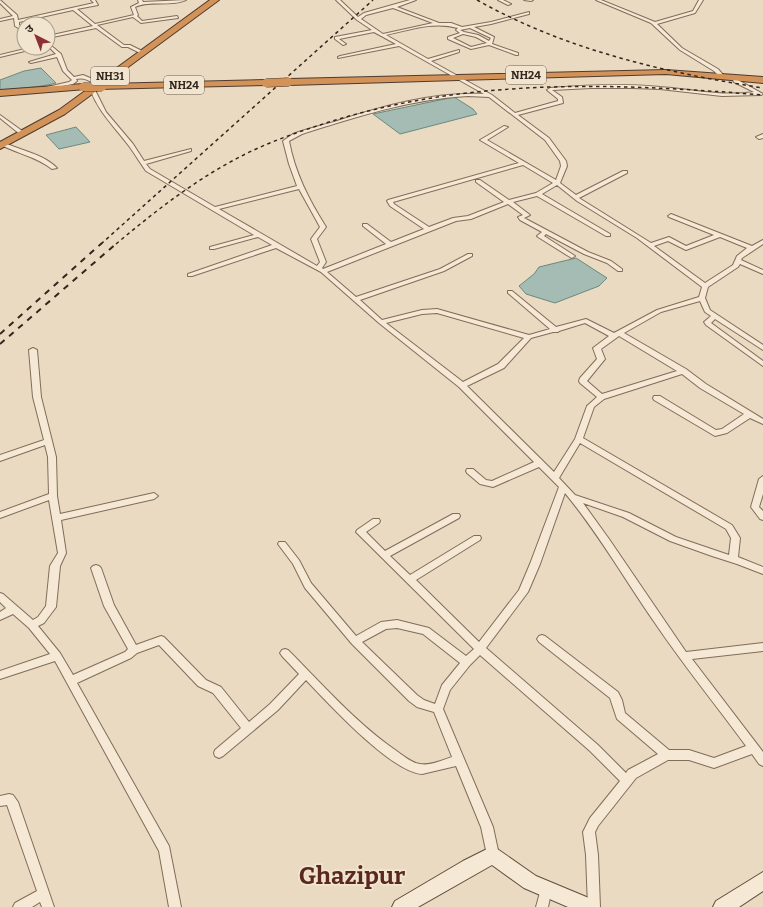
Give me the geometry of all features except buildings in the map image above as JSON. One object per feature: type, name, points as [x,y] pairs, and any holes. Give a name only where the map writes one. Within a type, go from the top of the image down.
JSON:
[{"type":"highway","name":"NH31","points":[[1,145],[54,118],[215,0]]},
{"type":"highway","name":"NH24","points":[[0,93],[101,85],[289,82],[454,76],[666,72],[763,80]]},
{"type":"street","points":[[29,16],[96,4],[93,0]]},
{"type":"street","points":[[134,16],[136,15],[134,5],[140,1],[157,3],[184,0]]},
{"type":"street","points":[[321,270],[391,245],[455,219],[469,218],[509,202],[538,194],[557,183],[564,166],[558,151],[547,139],[516,114],[490,96],[375,31],[358,19],[338,0]]},
{"type":"street","points":[[358,19],[365,14],[414,0]]},
{"type":"street","points":[[500,0],[509,4]]},
{"type":"street","points":[[526,0],[531,0]]},
{"type":"street","points":[[598,0],[641,17],[654,24],[681,49],[716,70],[723,77]]},
{"type":"street","points":[[654,24],[694,12],[701,0]]},
{"type":"street","points":[[0,2],[16,18]]},
{"type":"street","points":[[393,7],[439,24]]},
{"type":"street","points":[[74,9],[123,46],[129,46],[142,53]]},
{"type":"street","points":[[382,35],[439,24],[454,25],[461,28],[528,13]]},
{"type":"street","points":[[134,16],[141,22],[177,17]]},
{"type":"street","points":[[56,35],[64,33],[71,34],[134,16]]},
{"type":"street","points":[[0,20],[16,18]]},
{"type":"street","points":[[463,33],[449,38],[471,48],[490,43],[493,38],[471,26]]},
{"type":"street","points":[[461,28],[458,30],[463,33],[477,36],[516,54]]},
{"type":"street","points":[[344,44],[336,38],[375,31]]},
{"type":"street","points":[[340,58],[399,45]]},
{"type":"street","points":[[427,61],[457,51]]},
{"type":"street","points":[[0,52],[5,55]]},
{"type":"street","points":[[0,56],[16,52]]},
{"type":"street","points":[[56,52],[59,55],[65,71],[74,78]]},
{"type":"street","points":[[31,62],[59,55]]},
{"type":"street","points":[[42,90],[71,83],[74,81],[74,78],[82,76],[101,85]]},
{"type":"street","points":[[734,78],[736,81],[761,95]]},
{"type":"street","points":[[516,114],[561,102],[560,98],[549,90],[550,89],[617,87],[661,88],[742,96],[761,95]]},
{"type":"street","points":[[92,90],[105,116],[131,145],[142,163],[152,173],[276,246],[321,270],[381,322],[462,385],[540,462],[573,497],[684,656],[763,761]]},
{"type":"street","points":[[321,270],[323,262],[314,239],[323,227],[308,204],[292,168],[286,141],[354,117],[400,105],[458,94],[490,96]]},
{"type":"street","points":[[0,116],[23,134]]},
{"type":"street","points":[[506,127],[483,140],[557,183],[650,245],[705,286]]},
{"type":"street","points":[[1,145],[20,153],[41,157],[54,168]]},
{"type":"street","points":[[142,163],[189,150]]},
{"type":"street","points":[[429,230],[392,205],[390,201],[522,164]]},
{"type":"street","points":[[576,197],[625,172]]},
{"type":"street","points":[[478,181],[527,215],[521,218],[522,219],[586,253],[609,262],[620,270]]},
{"type":"street","points":[[213,209],[301,187]]},
{"type":"street","points":[[538,194],[608,235]]},
{"type":"street","points":[[671,216],[752,248]]},
{"type":"street","points":[[365,225],[391,245]]},
{"type":"street","points":[[545,232],[540,236],[572,256]]},
{"type":"street","points":[[212,248],[258,235]]},
{"type":"street","points":[[650,245],[669,239],[686,248],[720,235]]},
{"type":"street","points":[[763,242],[739,257],[736,266],[705,286],[702,298],[707,311],[714,317],[763,348]]},
{"type":"street","points":[[190,275],[276,246]]},
{"type":"street","points":[[355,299],[442,270],[470,255]]},
{"type":"street","points":[[738,261],[763,272]]},
{"type":"street","points":[[510,292],[556,331]]},
{"type":"street","points":[[601,397],[583,381],[601,359],[597,348],[616,334],[659,311],[702,298]]},
{"type":"street","points":[[381,322],[422,312],[437,312],[529,337],[556,331],[586,321],[616,334],[683,371],[703,386],[763,422]]},
{"type":"street","points":[[714,317],[707,322],[708,324],[763,364]]},
{"type":"street","points":[[462,385],[501,366],[529,337]]},
{"type":"street","points":[[32,625],[41,620],[51,607],[55,566],[62,553],[58,518],[53,496],[52,458],[37,397],[33,350]]},
{"type":"street","points":[[555,478],[579,440],[591,406],[601,397],[683,371]]},
{"type":"street","points":[[657,398],[716,433],[724,432],[750,414]]},
{"type":"street","points":[[579,440],[729,527],[735,533],[736,540],[733,559]]},
{"type":"street","points":[[0,458],[48,441]]},
{"type":"street","points":[[470,471],[483,482],[493,484],[540,462]]},
{"type":"street","points":[[763,479],[755,507],[763,517]]},
{"type":"street","points":[[563,486],[535,564],[523,592],[480,649],[466,662],[446,688],[438,709],[487,827],[493,855],[530,882],[589,907],[592,855],[590,832],[594,822],[626,780],[646,765],[667,755],[689,755],[714,763],[754,748]]},
{"type":"street","points":[[0,515],[53,496]]},
{"type":"street","points":[[58,518],[154,496]]},
{"type":"street","points":[[573,497],[626,515],[673,539],[733,559],[763,571]]},
{"type":"street","points":[[385,555],[456,516]]},
{"type":"street","points":[[376,521],[360,532],[480,649],[594,748],[626,780]]},
{"type":"street","points":[[409,580],[477,538]]},
{"type":"street","points":[[282,544],[296,562],[308,585],[355,641],[421,704],[438,709]]},
{"type":"street","points":[[96,568],[108,606],[134,650]]},
{"type":"street","points":[[0,597],[32,625],[57,656],[163,846],[175,907]]},
{"type":"street","points":[[0,616],[13,609]]},
{"type":"street","points":[[355,641],[384,625],[397,624],[426,631],[466,662]]},
{"type":"street","points":[[542,639],[614,695],[617,700],[617,709],[621,716],[667,755]]},
{"type":"street","points":[[71,681],[128,655],[134,650],[158,640],[163,641],[202,682],[217,690],[248,729]]},
{"type":"street","points":[[684,656],[763,647]]},
{"type":"street","points":[[285,653],[365,731],[404,763],[420,769],[459,760]]},
{"type":"street","points":[[0,675],[57,656]]},
{"type":"street","points":[[219,752],[274,707],[306,673]]},
{"type":"street","points":[[0,800],[9,799],[12,802],[48,907]]},
{"type":"street","points":[[401,907],[469,867],[493,855]]},
{"type":"street","points":[[722,907],[763,881]]},
{"type":"street","points":[[542,907],[546,889]]},
{"type":"street","points":[[19,907],[44,894]]},
{"type":"shaded area","points":[[41,68],[56,83],[35,87],[0,90],[0,80],[24,71]]},
{"type":"shaded area","points":[[454,97],[473,109],[477,114],[400,134],[373,114]]},
{"type":"shaded area","points":[[76,127],[90,142],[59,149],[46,135]]},
{"type":"shaded area","points":[[576,258],[607,278],[599,286],[555,303],[526,294],[519,286],[534,274],[539,267]]},
{"type":"railway","points":[[101,244],[373,0]]},
{"type":"railway","points":[[477,0],[545,33],[580,46],[616,57],[689,75],[763,88]]},
{"type":"railway","points":[[116,244],[158,210],[203,178],[245,154],[326,123],[380,108],[434,98],[489,91],[543,87],[597,86],[763,95]]},
{"type":"railway","points":[[0,334],[102,243]]},
{"type":"railway","points":[[0,344],[117,243]]},
{"type":"district","name":"Ghazipur","points":[[352,876]]}]
